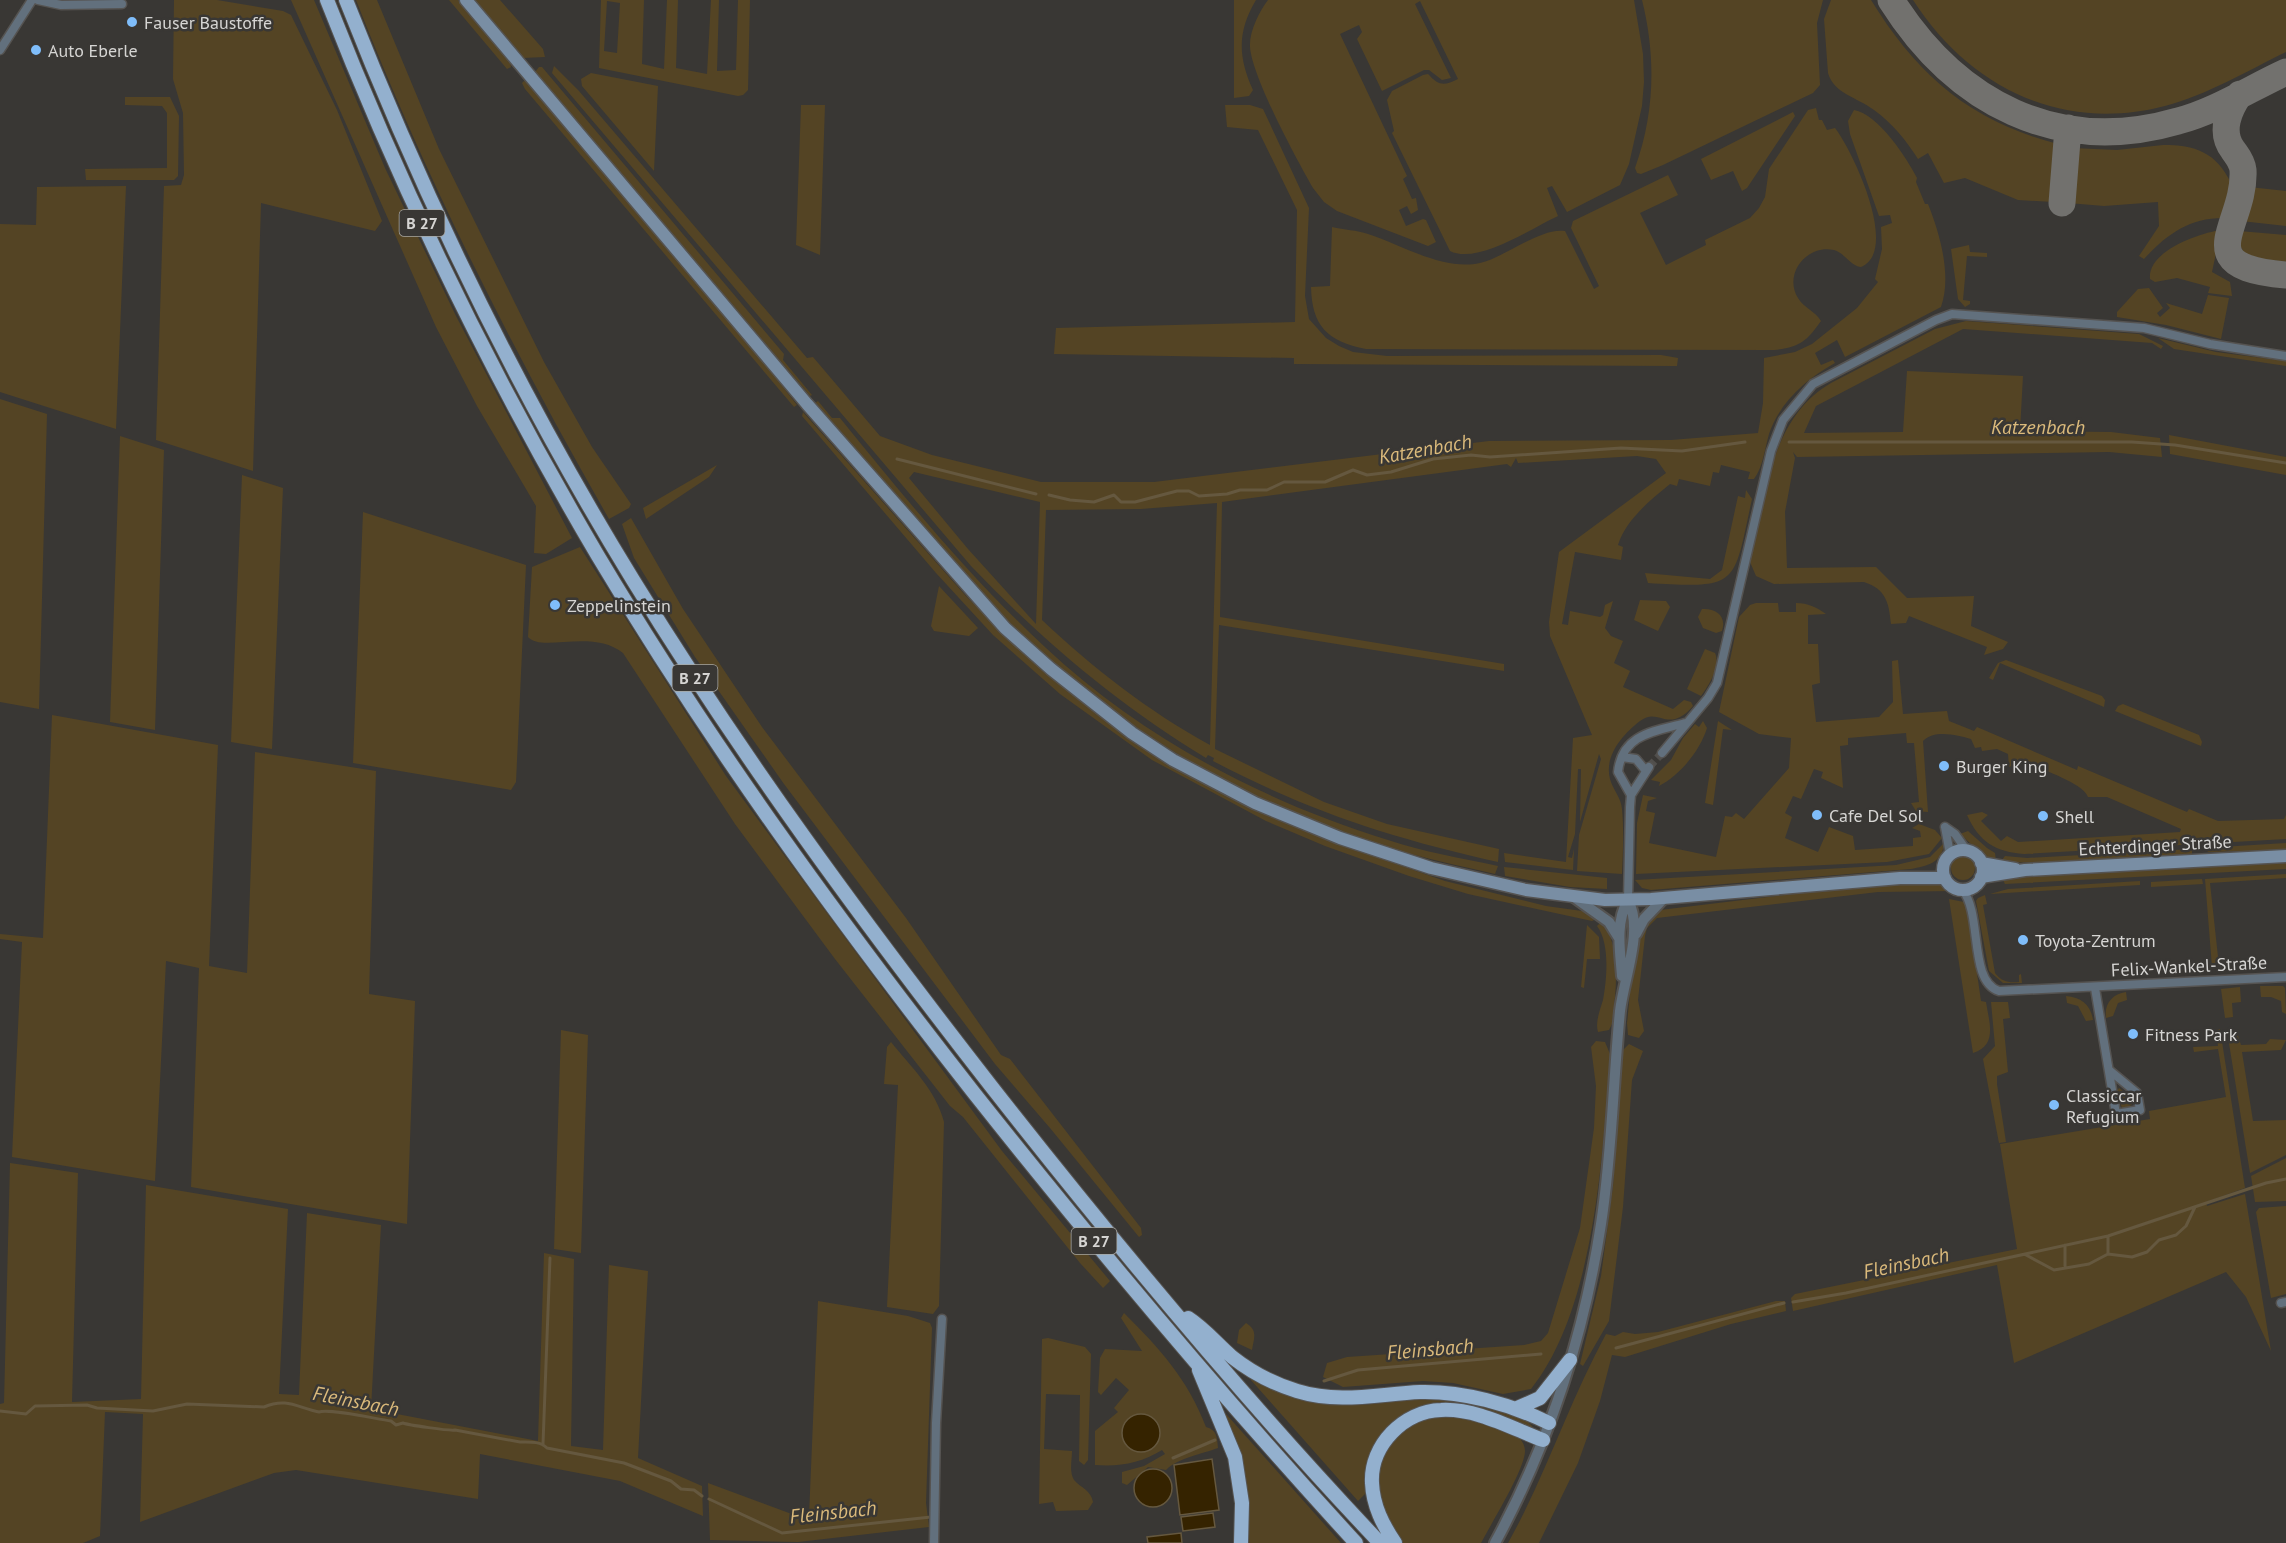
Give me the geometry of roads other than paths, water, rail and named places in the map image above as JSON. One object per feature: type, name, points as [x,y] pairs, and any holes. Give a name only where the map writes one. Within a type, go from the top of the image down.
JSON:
[{"type":"highway","name":"B 27","points":[[327,0],[399,172],[483,346],[580,525],[666,666],[780,834],[938,1046],[1055,1194],[1196,1362],[1356,1543]]},
{"type":"highway","name":"B 27","points":[[346,0],[403,137],[484,310],[567,466],[654,614],[767,784],[910,982],[1038,1146],[1173,1308],[1380,1543]]},
{"type":"highway","points":[[1173,1308],[1204,1329],[1235,1359],[1258,1374],[1297,1391],[1345,1399],[1445,1393],[1515,1409],[1549,1423]]},
{"type":"highway","points":[[1515,1409],[1540,1398],[1570,1360]]},
{"type":"highway","points":[[1196,1362],[1235,1457],[1242,1503],[1241,1543]]},
{"type":"highway","points":[[1395,1543],[1378,1513],[1372,1476],[1383,1444],[1407,1420],[1439,1410],[1462,1411],[1543,1440]]},
{"type":"main road","points":[[466,0],[807,404],[1005,628],[1051,669],[1132,732],[1173,760],[1285,817],[1340,838],[1431,868],[1499,885],[1574,897],[1628,900],[1663,898],[1944,873]]},
{"type":"main road","points":[[1967,851],[1977,856],[1981,863],[1981,877],[1975,885],[1962,889],[1953,887],[1944,873],[1950,854],[1967,851]]},
{"type":"main road","name":"Echterdinger Straße","points":[[1981,877],[2025,870],[2286,856]]},
{"type":"main road","name":"Echterdinger Straße","points":[[1981,863],[2025,870]]},
{"type":"street","points":[[0,50],[32,0]]},
{"type":"street","points":[[38,0],[61,5],[122,4]]},
{"type":"street","points":[[1662,753],[1708,698],[1720,675],[1764,475],[1777,434],[1792,406],[1813,384],[1936,320],[1952,314],[2154,329],[2210,344],[2286,356]]},
{"type":"street","points":[[1631,795],[1617,772],[1622,757],[1644,733],[1686,723]]},
{"type":"street","points":[[1622,757],[1636,759],[1648,769],[1631,795],[1628,900],[1621,916],[1619,939],[1623,984]]},
{"type":"street","points":[[1950,854],[1945,827],[1955,834],[1967,851]]},
{"type":"street","name":"Felix-Wankel-Straße","points":[[1962,889],[1972,908],[1982,973],[1992,988],[1999,991],[2286,977]]},
{"type":"street","points":[[1574,897],[1609,922],[1619,939]]},
{"type":"street","points":[[1495,1543],[1543,1440],[1570,1360],[1587,1297],[1601,1223],[1623,984],[1634,940],[1644,919],[1663,898]]},
{"type":"street","points":[[1628,900],[1634,914],[1634,940]]},
{"type":"street","name":"Felix-Wankel-Straße","points":[[2095,988],[2116,1114],[2140,1110],[2137,1093],[2109,1070]]},
{"type":"street","points":[[934,1543],[936,1424],[942,1319]]},
{"type":"waterway","name":"Katzenbach","points":[[1049,495],[1094,502],[1114,495],[1121,502],[1135,502],[1177,491],[1189,491],[1199,496],[1227,494],[1240,490],[1267,490],[1284,482],[1325,482],[1353,470],[1367,475],[1391,472],[1433,459],[1471,455],[1490,457],[1621,448],[1682,451],[1745,442]]},
{"type":"waterway","name":"Katzenbach","points":[[1789,442],[2132,442],[2175,445],[2286,463]]},
{"type":"waterway","name":"Katzenbach","points":[[897,459],[1036,494]]},
{"type":"waterway","name":"Fleinsbach","points":[[1793,1302],[1846,1293],[2108,1236],[2266,1183],[2286,1179]]},
{"type":"waterway","name":"Fleinsbach","points":[[2026,1255],[2054,1270],[2089,1264],[2108,1254],[2132,1257],[2147,1252],[2159,1240],[2176,1235],[2186,1226],[2195,1207]]},
{"type":"waterway","name":"Fleinsbach","points":[[2108,1236],[2108,1254]]},
{"type":"waterway","name":"Fleinsbach","points":[[2065,1245],[2065,1266]]},
{"type":"waterway","points":[[543,1444],[550,1258]]},
{"type":"waterway","name":"Fleinsbach","points":[[1616,1348],[1784,1303]]},
{"type":"waterway","name":"Fleinsbach","points":[[1324,1381],[1358,1370],[1541,1354]]},
{"type":"waterway","name":"Fleinsbach","points":[[0,1411],[26,1414],[35,1406],[87,1405],[97,1408],[153,1411],[187,1404],[264,1407],[286,1403],[319,1412],[342,1413],[391,1421],[396,1425],[403,1423],[538,1443],[547,1448],[624,1463],[671,1481],[681,1489],[694,1490],[702,1496]]},
{"type":"waterway","name":"Fleinsbach","points":[[1173,1458],[1215,1440]]},
{"type":"waterway","name":"Fleinsbach","points":[[709,1499],[782,1533],[931,1517]]},
{"type":"tunnel","points":[[1649,767],[1662,753]]},
{"type":"place","name":"Fauser Baustoffe","points":[[132,22]]},
{"type":"place","name":"Auto Eberle","points":[[36,50]]},
{"type":"place","name":"Zeppelinstein","points":[[555,605]]},
{"type":"place","name":"Burger King","points":[[1944,766]]},
{"type":"place","name":"Cafe Del Sol","points":[[1817,815]]},
{"type":"place","name":"Shell","points":[[2043,816]]},
{"type":"place","name":"Toyota-Zentrum","points":[[2023,940]]},
{"type":"place","name":"Fitness Park","points":[[2133,1034]]},
{"type":"place","name":"Classiccar Refugium","points":[[2054,1105]]}]
